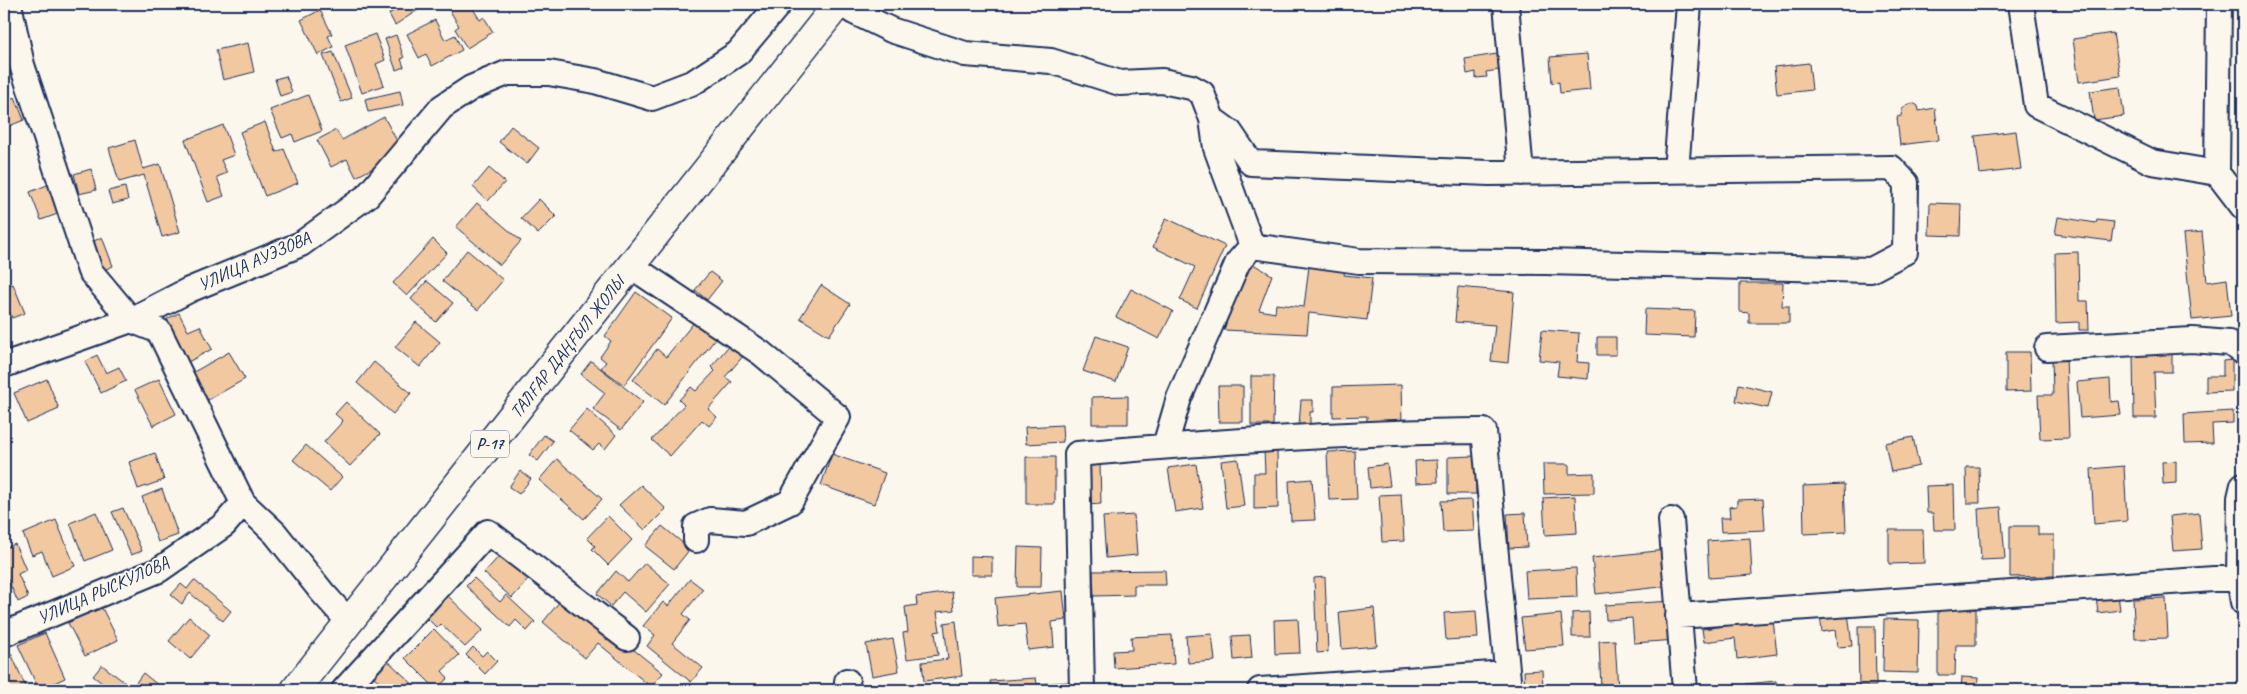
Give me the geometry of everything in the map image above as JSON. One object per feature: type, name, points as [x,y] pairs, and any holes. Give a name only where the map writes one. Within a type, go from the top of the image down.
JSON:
[{"type":"main road","name":"ТАЛҒАР ДАҢҒЫЛ ЖОЛЫ","points":[[304,687],[349,622],[838,4]]},
{"type":"street","points":[[9,4],[22,65],[90,271],[130,320],[159,331],[243,503],[274,533],[349,622]]},
{"type":"street","name":"УЛИЦА АУЭЗОВА","points":[[4,365],[130,320],[189,290],[301,244],[367,196],[422,134],[442,107],[471,88],[507,73],[549,73],[595,81],[652,98],[694,82],[738,53],[779,4]]},
{"type":"street","points":[[842,4],[891,30],[965,54],[1051,60],[1120,83],[1162,81],[1191,87],[1202,94],[1212,118],[1216,148],[1252,246]]},
{"type":"street","points":[[1506,4],[1521,172]]},
{"type":"street","points":[[1676,171],[1688,4]]},
{"type":"street","points":[[2021,4],[2036,105],[2152,162],[2218,174]]},
{"type":"street","points":[[2219,4],[2218,174],[2243,207]]},
{"type":"street","points":[[1212,118],[1230,132],[1251,163],[1521,172],[1892,168],[1906,183],[1905,252],[1871,270],[1545,262],[1360,261],[1252,246]]},
{"type":"street","points":[[1165,446],[1179,398],[1238,262],[1252,246]]},
{"type":"street","points":[[631,266],[761,353],[838,417],[790,502],[746,523],[710,520],[696,526],[696,540]]},
{"type":"street","points":[[2047,348],[2192,340],[2229,344],[2243,352]]},
{"type":"street","points":[[1082,690],[1077,454],[1165,446],[1426,431],[1484,431],[1508,682],[1260,690]]},
{"type":"street","points":[[2243,485],[2240,498],[2243,602]]},
{"type":"street","name":"УЛИЦА РЫСКУЛОВА","points":[[4,634],[159,570],[224,525],[243,503]]},
{"type":"street","points":[[1671,520],[1685,690]]},
{"type":"street","points":[[344,690],[488,532],[627,638]]},
{"type":"street","points":[[1678,616],[2241,578]]},
{"type":"building","points":[[404,4],[418,4],[421,8],[395,25],[389,14]]},
{"type":"building","points":[[446,4],[470,4],[480,20],[484,17],[493,32],[467,48],[455,29],[459,26]]},
{"type":"building","points":[[659,4],[674,4],[668,11]]},
{"type":"building","points":[[320,10],[332,34],[328,36],[333,47],[318,55],[301,20]]},
{"type":"building","points":[[435,20],[445,40],[455,35],[462,50],[432,66],[426,54],[419,58],[407,34]]},
{"type":"building","points":[[2113,33],[2120,76],[2079,82],[2073,39]]},
{"type":"building","points":[[375,34],[385,60],[376,64],[384,85],[362,93],[345,45]]},
{"type":"building","points":[[396,35],[404,58],[401,59],[404,67],[396,70],[385,39]]},
{"type":"building","points":[[248,43],[254,72],[223,80],[216,50]]},
{"type":"building","points":[[333,52],[352,98],[341,102],[323,55]]},
{"type":"building","points":[[1497,54],[1499,70],[1486,72],[1487,77],[1476,78],[1476,72],[1467,74],[1465,59]]},
{"type":"building","points":[[1587,54],[1590,90],[1560,93],[1559,82],[1552,83],[1550,57]]},
{"type":"building","points":[[1809,63],[1812,90],[1777,94],[1774,67]]},
{"type":"building","points":[[286,76],[292,92],[280,96],[275,79]]},
{"type":"building","points":[[2120,87],[2124,116],[2094,120],[2090,91]]},
{"type":"building","points":[[400,91],[403,105],[368,112],[365,99]]},
{"type":"building","points":[[308,95],[322,131],[295,142],[292,134],[282,138],[270,110]]},
{"type":"building","points":[[15,97],[24,120],[4,128],[4,101]]},
{"type":"building","points":[[1913,103],[1918,106],[1919,111],[1935,108],[1939,140],[1900,145],[1897,117],[1901,116],[1902,110],[1906,105]]},
{"type":"building","points":[[384,117],[403,152],[356,177],[347,159],[331,167],[317,140],[336,130],[342,140]]},
{"type":"building","points":[[265,122],[276,152],[284,149],[298,183],[265,196],[240,132]]},
{"type":"building","points":[[223,125],[234,155],[221,160],[227,173],[217,177],[224,196],[208,202],[185,140]]},
{"type":"building","points":[[511,126],[539,148],[527,164],[499,142]]},
{"type":"building","points":[[2016,131],[2021,169],[1980,174],[1975,136]]},
{"type":"building","points":[[135,140],[143,169],[160,164],[180,232],[162,237],[144,175],[119,182],[109,148]]},
{"type":"building","points":[[489,168],[505,182],[488,201],[473,187]]},
{"type":"building","points":[[91,169],[96,190],[79,194],[74,174]]},
{"type":"building","points":[[52,183],[63,212],[41,220],[30,192]]},
{"type":"building","points":[[125,187],[128,200],[112,204],[108,191]]},
{"type":"building","points":[[539,199],[556,216],[538,234],[521,218]]},
{"type":"building","points":[[477,203],[521,241],[500,265],[456,227]]},
{"type":"building","points":[[1930,203],[1961,204],[1960,236],[1929,235]]},
{"type":"building","points":[[2058,217],[2096,223],[2097,220],[2114,222],[2111,241],[2055,234]]},
{"type":"building","points":[[1166,218],[1225,246],[1197,308],[1180,300],[1195,267],[1153,247]]},
{"type":"building","points":[[2202,232],[2207,282],[2227,279],[2231,316],[2192,320],[2183,234]]},
{"type":"building","points":[[102,237],[113,266],[102,271],[90,243]]},
{"type":"building","points":[[433,239],[447,253],[407,296],[393,283]]},
{"type":"building","points":[[467,250],[503,280],[478,310],[442,281]]},
{"type":"building","points":[[2078,252],[2079,301],[2088,301],[2089,330],[2079,330],[2079,322],[2056,323],[2055,253]]},
{"type":"building","points":[[1246,260],[1272,275],[1259,310],[1275,313],[1276,304],[1304,307],[1309,266],[1345,270],[1344,275],[1372,278],[1367,320],[1309,313],[1307,334],[1224,330]]},
{"type":"building","points":[[710,272],[722,281],[707,300],[695,290]]},
{"type":"building","points":[[427,281],[453,303],[436,322],[411,299]]},
{"type":"building","points":[[1740,283],[1783,283],[1782,306],[1789,306],[1789,323],[1749,323],[1749,313],[1740,312]]},
{"type":"building","points":[[13,284],[25,313],[12,318],[4,298],[4,287]]},
{"type":"building","points":[[821,285],[850,304],[829,336],[800,318]]},
{"type":"building","points":[[1458,287],[1514,292],[1508,363],[1491,361],[1495,325],[1455,322]]},
{"type":"building","points":[[1131,289],[1173,311],[1159,339],[1116,317]]},
{"type":"building","points":[[636,292],[672,318],[624,385],[601,368],[606,362],[600,357],[611,341],[605,336]]},
{"type":"building","points":[[1645,309],[1695,311],[1694,337],[1644,335]]},
{"type":"building","points":[[179,313],[188,331],[200,326],[212,349],[188,362],[167,319]]},
{"type":"building","points":[[695,321],[716,338],[664,405],[633,380],[657,349],[666,357]]},
{"type":"building","points":[[416,322],[440,342],[420,367],[395,347]]},
{"type":"building","points":[[1542,330],[1579,333],[1577,362],[1589,363],[1588,379],[1557,376],[1559,362],[1539,360]]},
{"type":"building","points":[[1096,336],[1128,347],[1116,382],[1083,371]]},
{"type":"building","points":[[1597,337],[1616,337],[1616,355],[1597,355]]},
{"type":"building","points":[[732,342],[745,354],[725,377],[732,382],[708,409],[717,417],[709,426],[702,420],[670,456],[652,440],[684,405],[679,400],[691,387],[696,391],[715,371],[711,367]]},
{"type":"building","points":[[229,352],[245,379],[208,400],[192,373]]},
{"type":"building","points":[[2006,352],[2030,352],[2031,391],[2006,392]]},
{"type":"building","points":[[2172,354],[2172,372],[2154,372],[2156,418],[2134,418],[2133,355]]},
{"type":"building","points":[[97,355],[106,373],[119,367],[126,381],[101,393],[85,362]]},
{"type":"building","points":[[2066,357],[2069,438],[2040,439],[2038,395],[2053,395],[2052,358]]},
{"type":"building","points":[[2232,360],[2232,391],[2206,392],[2206,376],[2223,376],[2223,361]]},
{"type":"building","points":[[591,361],[643,402],[621,430],[593,409],[605,393],[581,374]]},
{"type":"building","points":[[374,362],[411,393],[393,414],[357,383]]},
{"type":"building","points":[[1251,376],[1274,376],[1273,425],[1251,425]]},
{"type":"building","points":[[47,379],[59,409],[27,423],[14,393]]},
{"type":"building","points":[[159,379],[176,414],[153,426],[135,390]]},
{"type":"building","points":[[2110,379],[2111,402],[2119,401],[2121,415],[2080,418],[2077,382]]},
{"type":"building","points":[[1739,384],[1772,392],[1768,408],[1736,401]]},
{"type":"building","points":[[1401,385],[1402,423],[1367,423],[1367,416],[1333,417],[1333,387]]},
{"type":"building","points":[[1218,386],[1243,386],[1243,422],[1219,422]]},
{"type":"building","points":[[1128,396],[1128,424],[1092,424],[1092,397]]},
{"type":"building","points":[[1301,400],[1313,400],[1313,412],[1310,412],[1310,425],[1299,425]]},
{"type":"building","points":[[346,402],[380,434],[350,466],[324,442],[343,421],[335,414]]},
{"type":"building","points":[[587,409],[616,435],[605,449],[599,444],[593,450],[569,430]]},
{"type":"building","points":[[2233,411],[2233,423],[2212,424],[2213,443],[2185,444],[2184,414]]},
{"type":"building","points":[[1062,425],[1063,442],[1026,444],[1025,427]]},
{"type":"building","points":[[544,435],[553,441],[538,461],[529,455]]},
{"type":"building","points":[[1913,437],[1919,466],[1891,472],[1885,443]]},
{"type":"building","points":[[306,445],[342,477],[330,491],[293,460]]},
{"type":"building","points":[[1264,450],[1277,450],[1278,508],[1254,509],[1254,473],[1265,473]]},
{"type":"building","points":[[1355,451],[1357,499],[1329,500],[1327,452]]},
{"type":"building","points":[[155,453],[164,480],[138,489],[129,462]]},
{"type":"building","points":[[832,454],[885,473],[874,504],[821,485]]},
{"type":"building","points":[[1475,456],[1476,494],[1448,494],[1448,457]]},
{"type":"building","points":[[1026,457],[1055,457],[1055,504],[1026,504]]},
{"type":"building","points":[[557,459],[602,499],[584,519],[539,480]]},
{"type":"building","points":[[1238,459],[1244,506],[1226,508],[1221,461]]},
{"type":"building","points":[[1437,460],[1438,482],[1416,483],[1415,461]]},
{"type":"building","points":[[2176,461],[2176,483],[2163,484],[2162,462]]},
{"type":"building","points":[[1100,463],[1101,504],[1087,505],[1085,464]]},
{"type":"building","points":[[1196,464],[1203,508],[1175,512],[1168,468]]},
{"type":"building","points":[[1387,464],[1390,486],[1370,488],[1368,467]]},
{"type":"building","points":[[1543,464],[1569,464],[1569,474],[1594,473],[1594,493],[1544,494]]},
{"type":"building","points":[[2124,466],[2127,521],[2094,524],[2091,469]]},
{"type":"building","points":[[1966,467],[1979,467],[1980,503],[1967,503]]},
{"type":"building","points":[[520,471],[531,479],[519,494],[509,487]]},
{"type":"building","points":[[1312,479],[1315,520],[1291,521],[1289,481]]},
{"type":"building","points":[[1844,484],[1846,532],[1804,534],[1803,486]]},
{"type":"building","points":[[641,485],[666,509],[645,530],[619,505]]},
{"type":"building","points":[[1954,485],[1955,530],[1934,530],[1933,513],[1927,513],[1926,486]]},
{"type":"building","points":[[162,489],[178,535],[158,542],[142,497]]},
{"type":"building","points":[[1401,494],[1404,541],[1382,542],[1379,495]]},
{"type":"building","points":[[1575,496],[1577,533],[1545,535],[1543,498]]},
{"type":"building","points":[[1763,499],[1765,530],[1721,532],[1720,518],[1730,518],[1729,507],[1737,506],[1737,500]]},
{"type":"building","points":[[1472,500],[1474,531],[1443,532],[1441,501]]},
{"type":"building","points":[[2001,507],[2005,559],[1981,560],[1978,509]]},
{"type":"building","points":[[123,508],[142,551],[131,555],[112,512]]},
{"type":"building","points":[[96,512],[112,550],[85,561],[70,523]]},
{"type":"building","points":[[1525,513],[1527,547],[1509,548],[1507,514]]},
{"type":"building","points":[[2199,513],[2202,549],[2173,551],[2170,516]]},
{"type":"building","points":[[1134,515],[1137,555],[1106,558],[1103,517]]},
{"type":"building","points":[[608,516],[632,540],[608,565],[592,549],[595,546],[587,538]]},
{"type":"building","points":[[56,520],[75,566],[52,576],[42,551],[32,555],[23,534]]},
{"type":"building","points":[[662,526],[690,549],[674,569],[645,546]]},
{"type":"building","points":[[2010,526],[2038,526],[2038,535],[2054,535],[2054,576],[2010,577]]},
{"type":"building","points":[[1889,530],[1923,530],[1924,563],[1889,564]]},
{"type":"building","points":[[1750,538],[1752,575],[1709,578],[1707,541]]},
{"type":"building","points":[[15,544],[26,570],[18,574],[28,597],[18,602],[4,571],[4,549]]},
{"type":"building","points":[[1018,547],[1042,548],[1041,587],[1017,587]]},
{"type":"building","points":[[1666,550],[1670,586],[1596,594],[1592,558]]},
{"type":"building","points":[[501,554],[533,574],[512,598],[484,573]]},
{"type":"building","points":[[971,556],[992,557],[992,575],[971,575]]},
{"type":"building","points":[[645,563],[670,584],[646,612],[623,592],[611,606],[597,594],[616,571],[628,582]]},
{"type":"building","points":[[1576,568],[1577,597],[1527,599],[1525,571]]},
{"type":"building","points":[[1165,570],[1166,585],[1134,585],[1134,595],[1094,596],[1093,571]]},
{"type":"building","points":[[1325,577],[1328,652],[1317,653],[1314,578]]},
{"type":"building","points":[[474,578],[500,602],[506,595],[535,622],[527,631],[516,620],[510,627],[466,586]]},
{"type":"building","points":[[690,579],[703,589],[683,614],[690,620],[672,643],[703,668],[691,682],[647,646],[655,635],[643,626],[663,602],[668,606]]},
{"type":"building","points":[[194,580],[231,611],[223,621],[190,593],[182,604],[171,595],[181,584],[187,589]]},
{"type":"building","points":[[1063,591],[1066,620],[1052,622],[1054,647],[1028,650],[1025,624],[998,627],[995,598]]},
{"type":"building","points":[[952,592],[954,610],[937,612],[940,631],[935,632],[938,655],[907,659],[903,633],[908,632],[905,607],[917,605],[916,597]]},
{"type":"building","points":[[447,595],[483,630],[465,647],[441,624],[437,628],[426,617]]},
{"type":"building","points":[[565,595],[663,673],[651,687],[598,643],[585,658],[543,622]]},
{"type":"building","points":[[2118,595],[2120,610],[2098,613],[2096,597]]},
{"type":"building","points":[[2166,598],[2168,638],[2135,639],[2133,599]]},
{"type":"building","points":[[1674,601],[1676,640],[1634,643],[1632,618],[1606,620],[1605,605]]},
{"type":"building","points":[[101,606],[118,640],[85,656],[68,623]]},
{"type":"building","points":[[1374,608],[1377,646],[1342,649],[1339,612]]},
{"type":"building","points":[[1938,609],[1976,609],[1976,645],[1956,645],[1955,675],[1938,675]]},
{"type":"building","points":[[1476,611],[1478,638],[1446,640],[1444,613]]},
{"type":"building","points":[[1589,612],[1590,637],[1572,637],[1572,613]]},
{"type":"building","points":[[1848,612],[1852,646],[1837,647],[1835,630],[1822,632],[1820,615]]},
{"type":"building","points":[[1561,614],[1564,646],[1525,649],[1521,618]]},
{"type":"building","points":[[189,617],[210,635],[190,659],[169,641]]},
{"type":"building","points":[[1298,619],[1300,653],[1275,654],[1274,620]]},
{"type":"building","points":[[1884,619],[1919,620],[1918,673],[1883,672]]},
{"type":"building","points":[[1773,620],[1777,654],[1737,659],[1735,638],[1704,642],[1702,629]]},
{"type":"building","points":[[956,621],[962,676],[924,681],[922,662],[948,659],[944,623]]},
{"type":"building","points":[[1858,626],[1875,626],[1876,686],[1859,686]]},
{"type":"building","points":[[434,629],[459,655],[442,671],[448,678],[436,689],[405,658]]},
{"type":"building","points":[[45,633],[65,678],[39,690],[18,645]]},
{"type":"building","points":[[1212,634],[1215,661],[1188,663],[1186,636]]},
{"type":"building","points":[[1172,635],[1174,664],[1114,668],[1113,651],[1132,650],[1131,637]]},
{"type":"building","points":[[1250,635],[1252,658],[1234,660],[1232,636]]},
{"type":"building","points":[[893,639],[899,671],[872,676],[866,644]]},
{"type":"building","points":[[1615,640],[1618,690],[1601,690],[1599,641]]},
{"type":"building","points":[[473,647],[482,656],[487,651],[497,661],[485,674],[466,655]]},
{"type":"building","points":[[11,653],[27,690],[4,690],[4,665],[7,663],[4,655]]},
{"type":"building","points":[[387,660],[419,690],[388,690],[373,676]]},
{"type":"building","points":[[102,665],[132,688],[143,673],[164,690],[111,690],[93,676]]},
{"type":"building","points":[[1542,670],[1543,690],[1525,690],[1524,671]]},
{"type":"building","points":[[1962,677],[1978,678],[1977,690],[1961,690]]},
{"type":"building","points":[[1036,678],[1037,684],[1068,682],[1068,690],[991,690],[990,681]]},
{"type":"building","points":[[1776,681],[1777,690],[1747,690],[1746,684]]},
{"type":"building","points":[[895,684],[896,690],[873,690],[872,688]]}]
